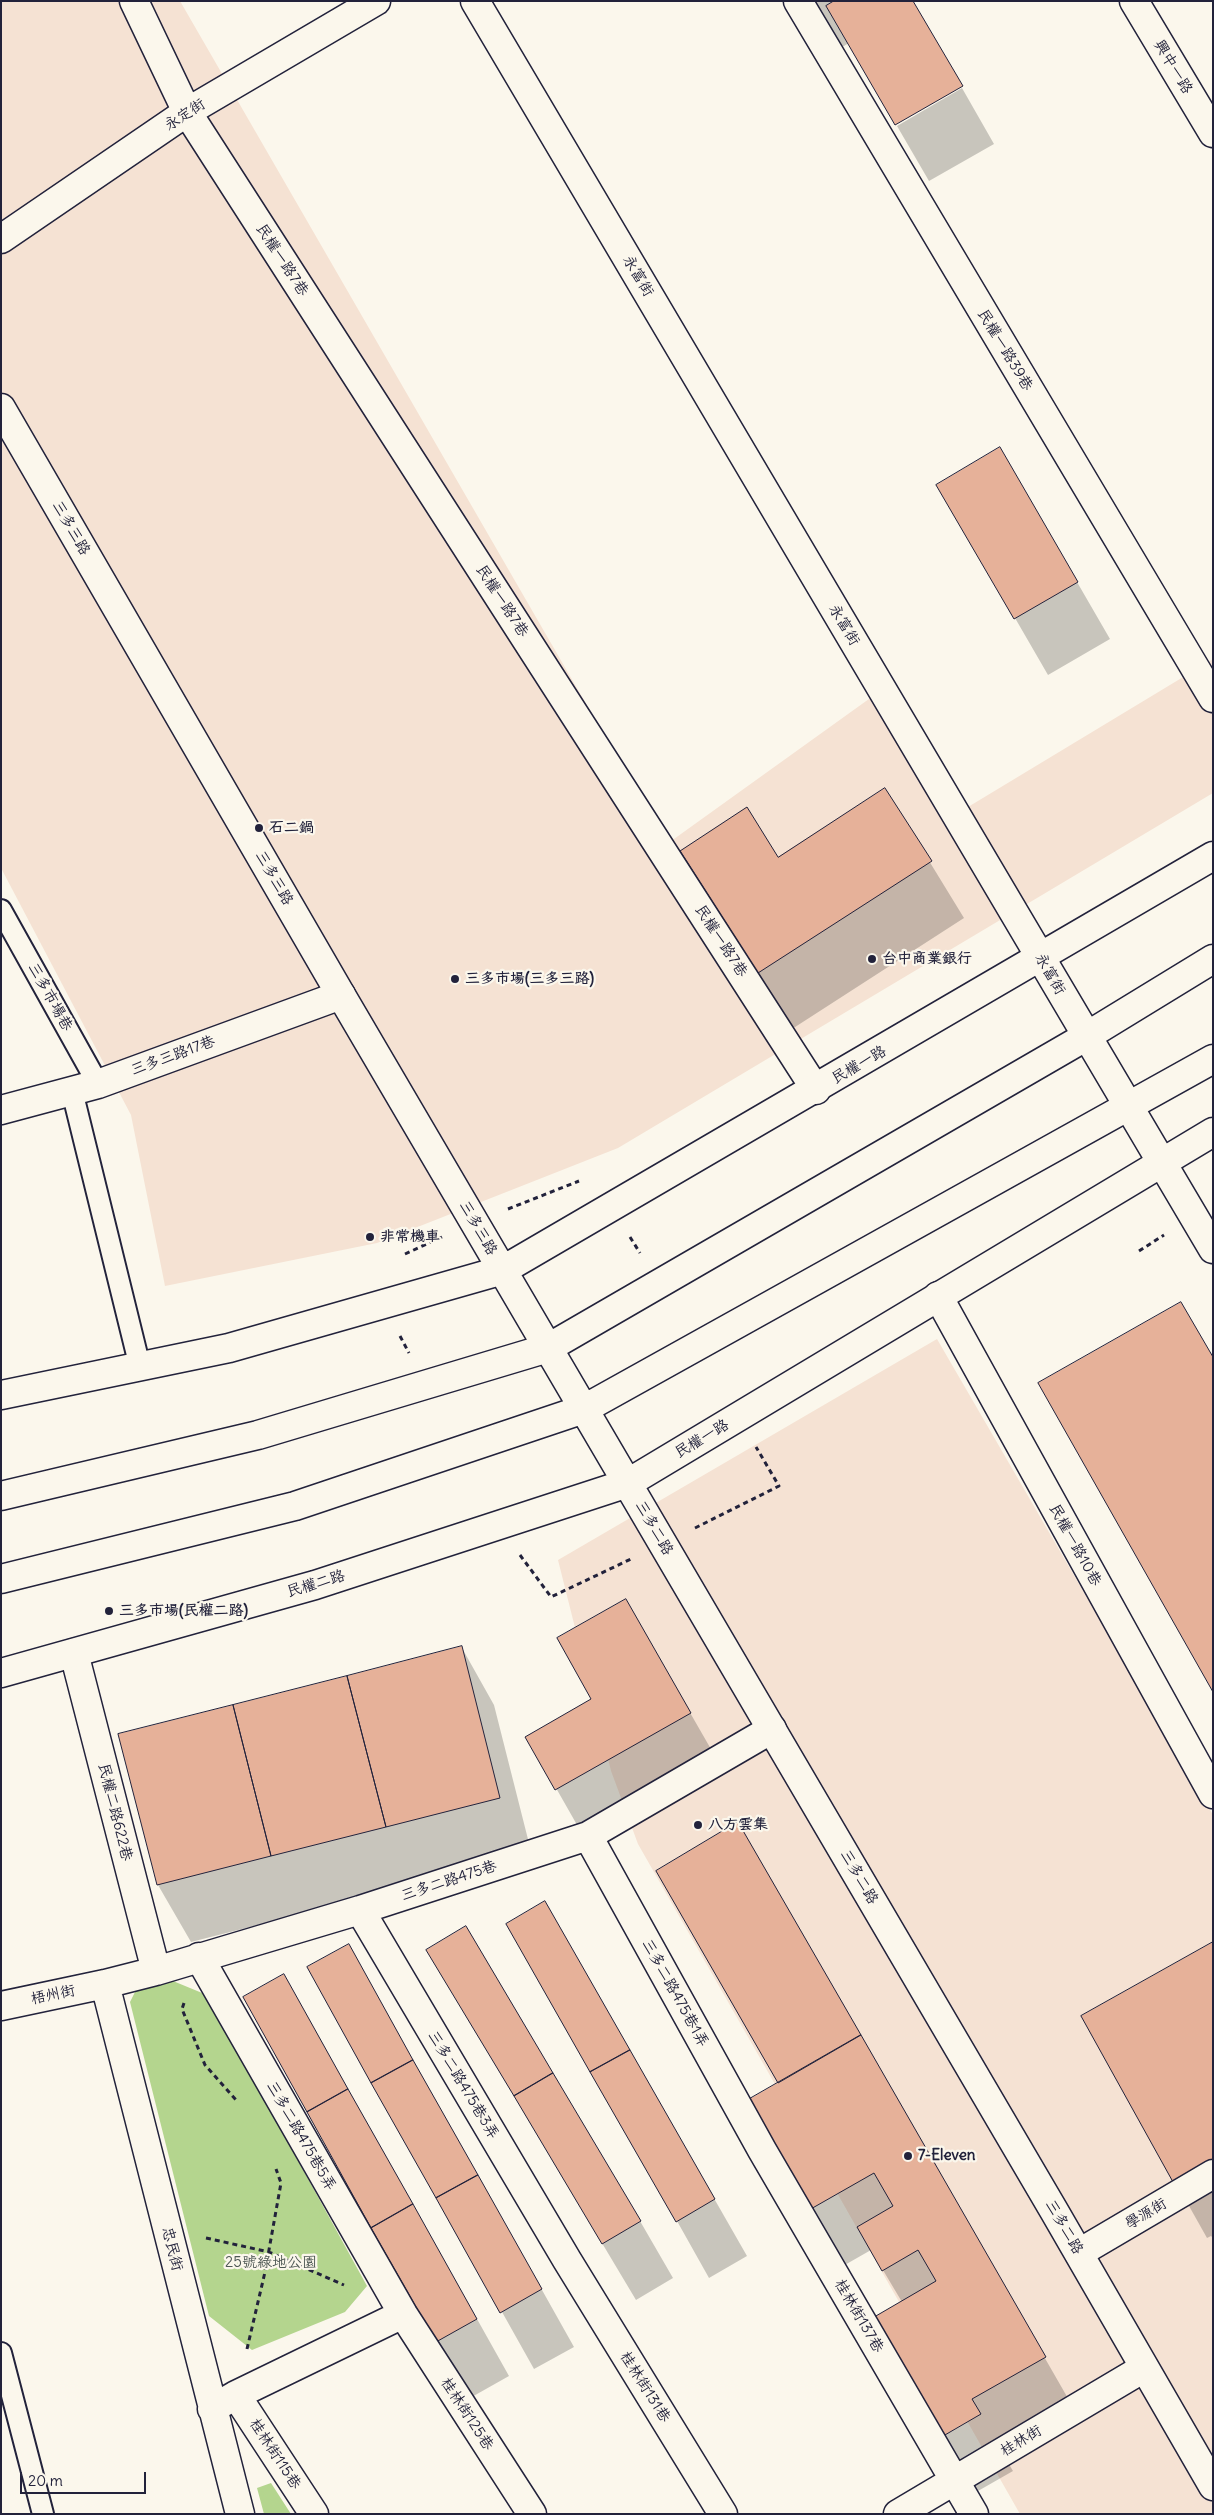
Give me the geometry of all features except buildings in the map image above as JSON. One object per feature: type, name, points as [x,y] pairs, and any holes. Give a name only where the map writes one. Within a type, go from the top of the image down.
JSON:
[{"type":"street","name":"民權一路7巷","points":[[134,1],[187,112],[816,1090]]},
{"type":"street","name":"永定街","points":[[1,239],[187,112],[376,1]]},
{"type":"street","name":"永富街","points":[[475,1],[1213,1249]]},
{"type":"street","name":"民權一路39巷","points":[[798,1],[1213,698]]},
{"type":"street","name":"興中一路","points":[[1134,1],[1213,133]]},
{"type":"street","name":"三多三路","points":[[1,408],[341,995],[503,1270]]},
{"type":"street","name":"民權一路","points":[[503,1270],[816,1090],[1213,856]]},
{"type":"street","points":[[1,1496],[258,1435],[548,1348],[1087,1036],[1213,959]]},
{"type":"street","name":"三多三路17巷","points":[[1,1110],[98,1084],[341,995]]},
{"type":"street","points":[[1,1579],[294,1506],[584,1409],[1129,1108],[1213,1059]]},
{"type":"street","name":"民權一路","points":[[628,1483],[1213,1132]]},
{"type":"street","points":[[1,1396],[229,1348],[503,1270]]},
{"type":"street","name":"三多二路","points":[[503,1270],[1079,2253],[1213,2486]]},
{"type":"street","name":"民權一路10巷","points":[[938,1296],[1213,1794]]},
{"type":"street","name":"民權二路","points":[[1,1673],[315,1585],[628,1483]]},
{"type":"street","name":"民權二路622巷","points":[[74,1653],[156,1971]]},
{"type":"street","name":"三多二路475巷","points":[[105,1984],[156,1971],[360,1910],[588,1836],[772,1729]]},
{"type":"street","name":"三多二路475巷1弄","points":[[588,1836],[762,2150]]},
{"type":"street","name":"三多二路475巷3弄","points":[[360,1910],[567,2260]]},
{"type":"street","name":"三多二路475巷5弄","points":[[199,1958],[403,2314]]},
{"type":"street","name":"梧州街","points":[[1,2006],[105,1984]]},
{"type":"street","name":"忠民街","points":[[105,1984],[240,2514]]},
{"type":"street","name":"桂林街137巷","points":[[762,2150],[974,2514]]},
{"type":"street","name":"學源街","points":[[1079,2253],[1213,2174]]},
{"type":"street","name":"桂林街131巷","points":[[567,2260],[723,2514]]},
{"type":"street","points":[[212,2409],[236,2395],[403,2314]]},
{"type":"street","name":"桂林街125巷","points":[[403,2314],[532,2514]]},
{"type":"street","name":"桂林街","points":[[898,2514],[1144,2368]]},
{"type":"street","name":"桂林街115巷","points":[[236,2395],[314,2514]]},
{"type":"lane","name":"三多市場巷","points":[[1,910],[98,1084]]},
{"type":"lane","points":[[72,1091],[140,1367]]},
{"type":"lane","points":[[1,2353],[43,2514]]},
{"type":"path","points":[[199,1958],[182,2009],[205,2065],[243,2107]]},
{"type":"path","points":[[236,2395],[269,2252],[281,2183],[274,2165]]},
{"type":"path","points":[[199,2237],[269,2252],[353,2290]]},
{"type":"shaded area","points":[[1,1],[180,1],[667,844],[894,681],[968,807],[1213,659],[1213,793],[618,1148],[377,1243],[165,1286],[131,1115],[1,868]]},
{"type":"shaded area","points":[[937,1339],[1213,1815],[1213,2514],[1020,2514],[638,1844],[611,1771],[558,1560]]},
{"type":"green space","name":"25號綠地公園","points":[[173,1981],[207,1995],[367,2286],[345,2312],[252,2350],[209,2316],[130,2002],[137,1988]]},
{"type":"green space","points":[[271,2483],[291,2514],[264,2514],[257,2488]]},
{"type":"place","name":"石二鍋","points":[[259,828]]},
{"type":"place","name":"台中商業銀行","points":[[872,959]]},
{"type":"place","name":"三多市場(三多三路)","points":[[455,979]]},
{"type":"place","name":"非常機車","points":[[370,1237]]},
{"type":"place","name":"三多市場(民權二路)","points":[[109,1611]]},
{"type":"place","name":"八方雲集","points":[[698,1825]]},
{"type":"place","name":"7-Eleven","points":[[908,2156]]}]
